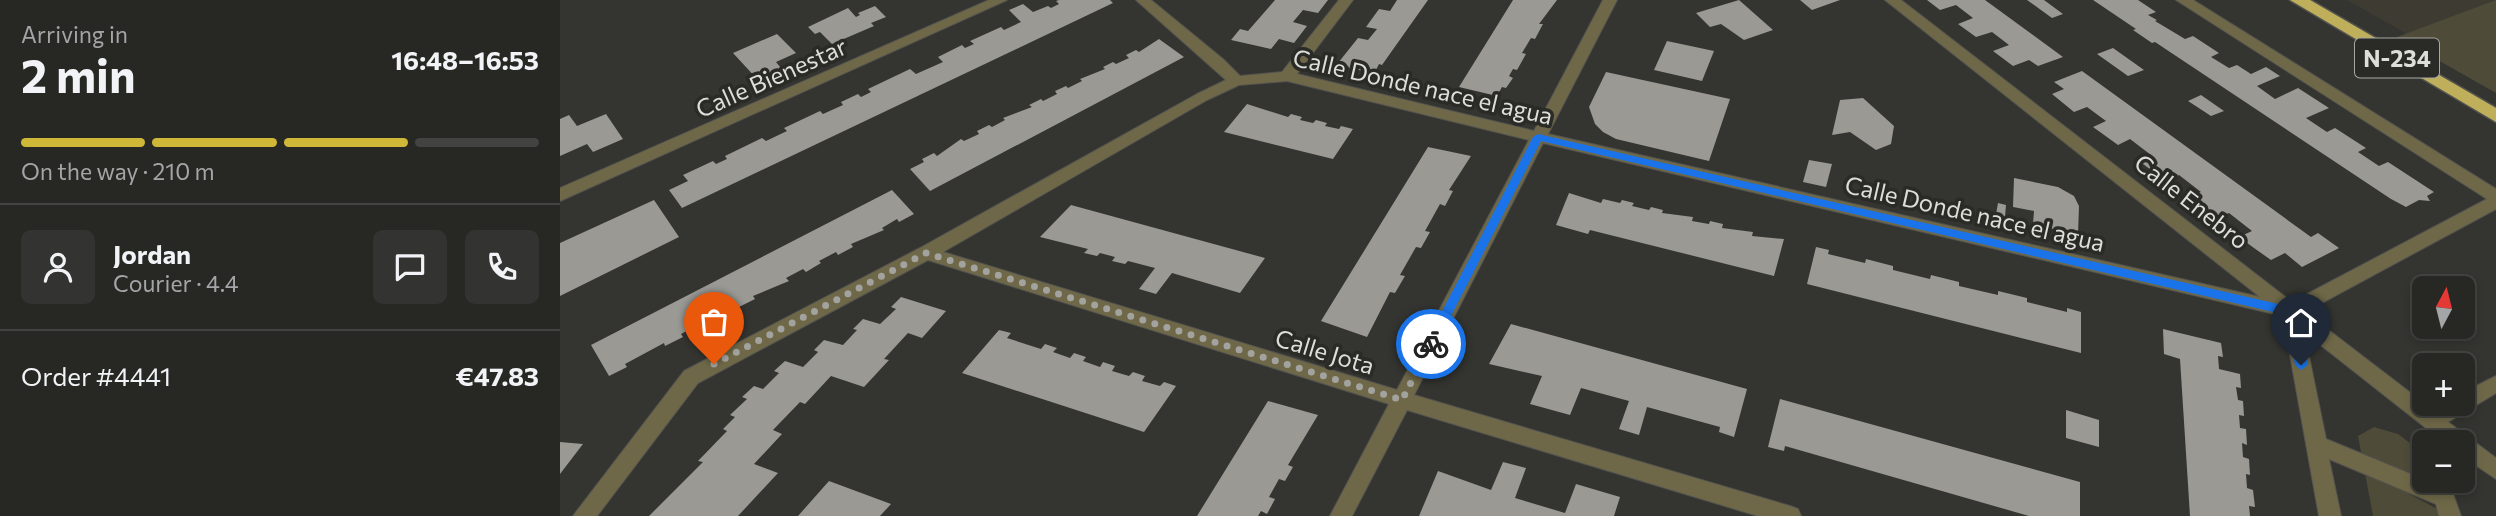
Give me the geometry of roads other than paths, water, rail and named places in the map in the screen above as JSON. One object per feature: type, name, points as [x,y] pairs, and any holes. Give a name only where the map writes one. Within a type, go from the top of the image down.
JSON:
[{"type":"highway","name":"N-234","points":[[2298,0],[2496,116]]},
{"type":"street","name":"Calle Bienestar","points":[[560,195],[1000,0]]},
{"type":"street","points":[[1143,0],[1218,62],[1236,81]]},
{"type":"street","points":[[1287,76],[1346,0]]},
{"type":"street","points":[[1341,516],[1610,0]]},
{"type":"street","name":"Calle Enebro","points":[[1892,0],[2444,430]]},
{"type":"street","points":[[2183,0],[2496,199],[2291,312],[2330,516]]},
{"type":"street","name":"Calle Donde nace el agua","points":[[584,516],[691,377],[926,253],[1202,97],[1236,81],[1287,76],[2291,312]]},
{"type":"street","name":"Calle Jota","points":[[926,253],[1790,516]]},
{"type":"street","points":[[2475,396],[2496,384]]},
{"type":"street","points":[[2432,421],[2441,416]]},
{"type":"street","points":[[2316,445],[2445,498],[2450,516]]},
{"type":"street","name":"Calle Enebro","points":[[2475,454],[2496,470]]}]
